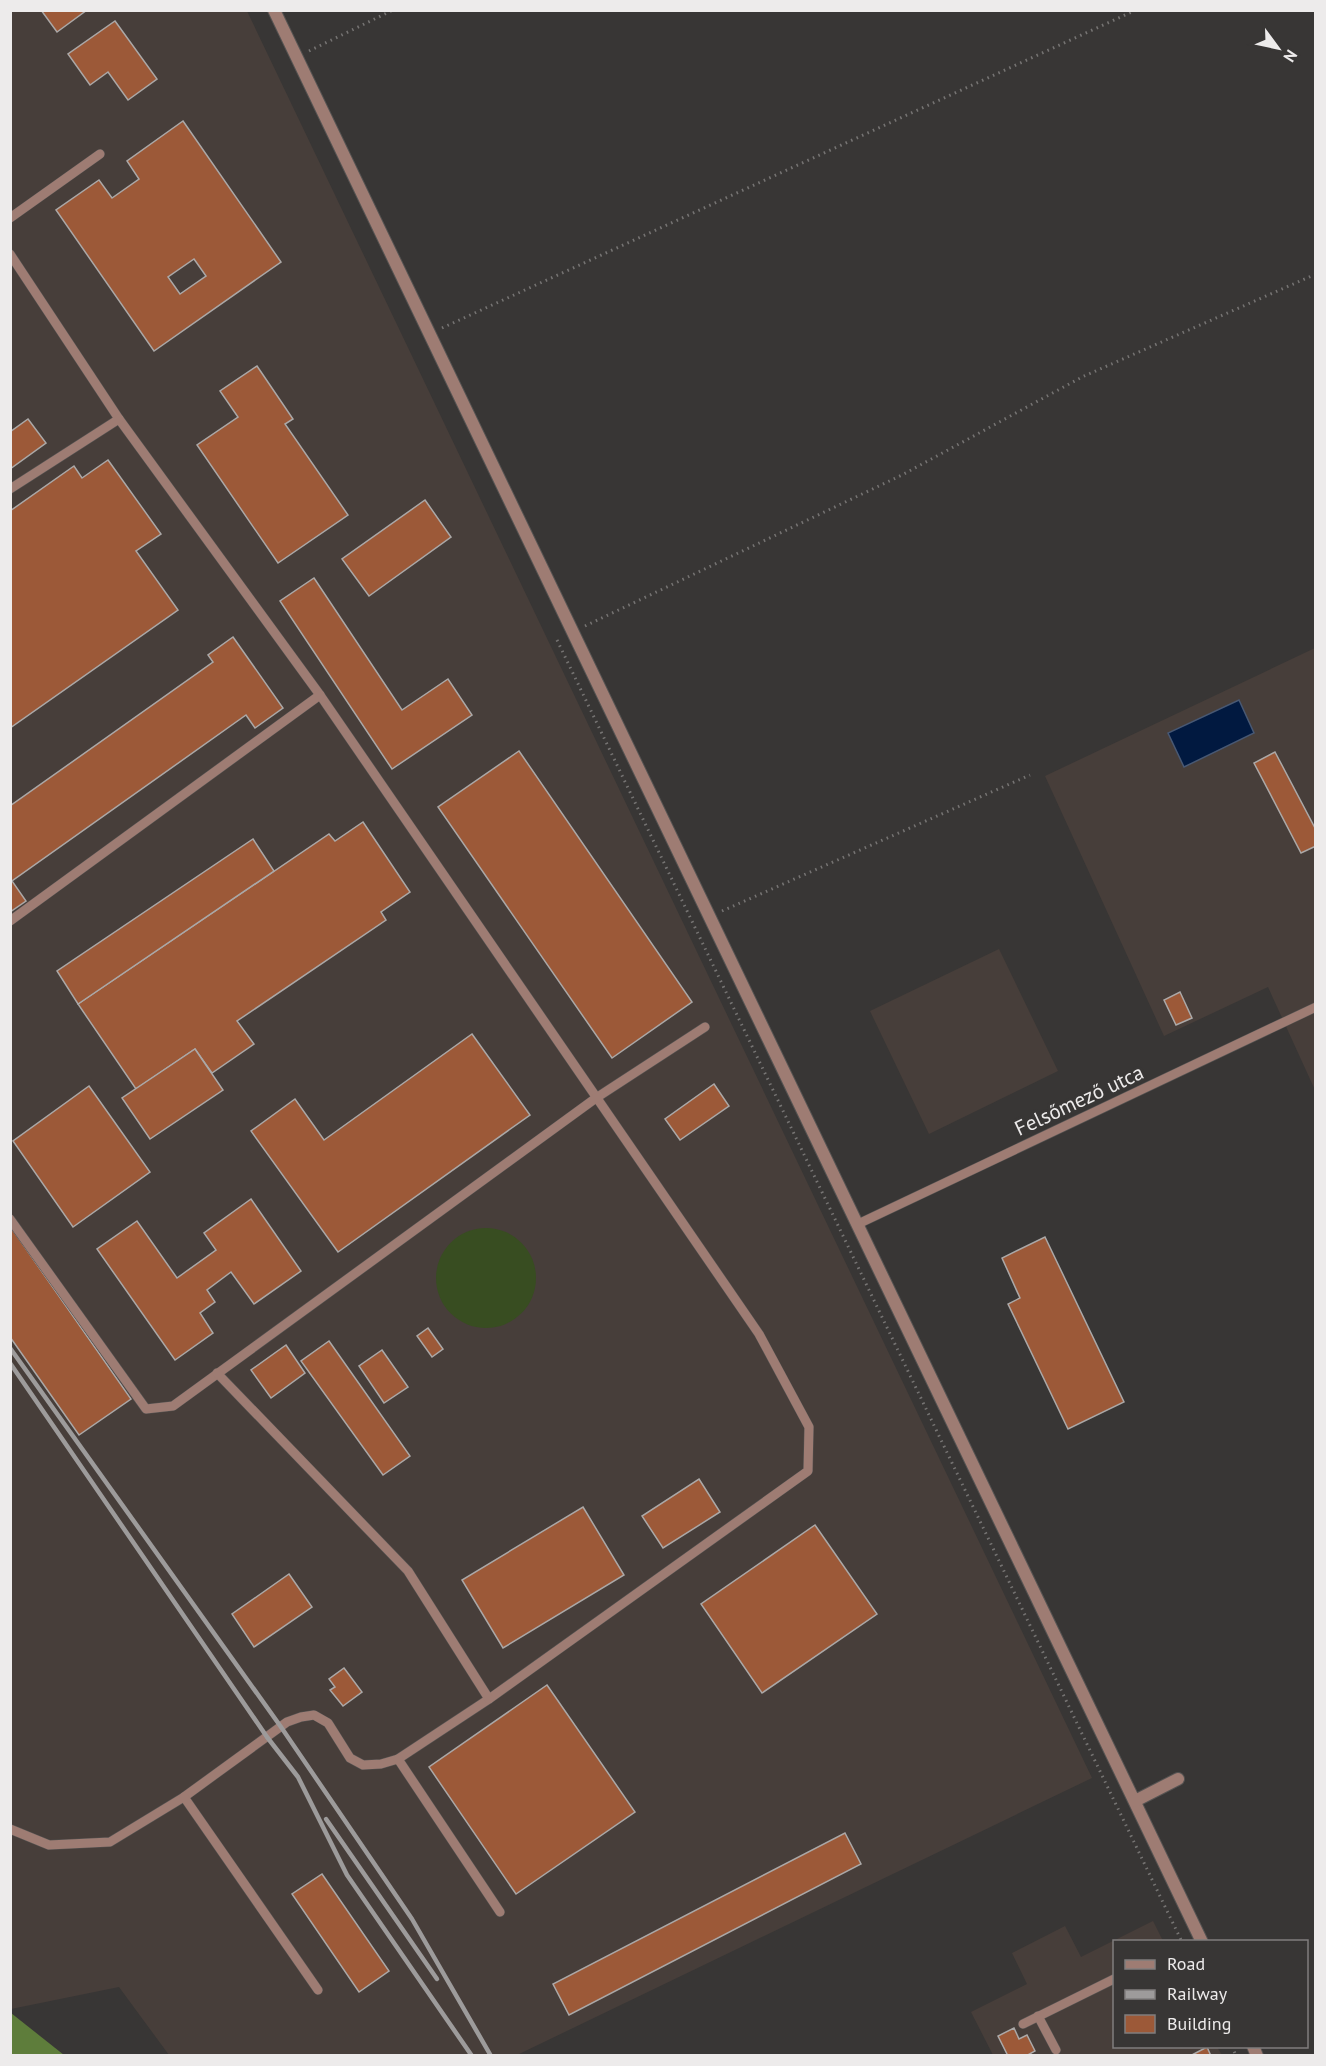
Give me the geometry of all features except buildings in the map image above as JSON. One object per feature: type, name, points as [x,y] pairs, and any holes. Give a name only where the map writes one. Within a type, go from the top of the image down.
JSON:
[{"type":"street","points":[[274,10],[1135,1801],[1198,1940]]},
{"type":"street","points":[[1135,1801],[1178,1779]]},
{"type":"lane","points":[[10,218],[100,154]]},
{"type":"lane","points":[[10,254],[119,419],[320,695],[759,1334],[809,1427],[808,1471],[489,1699],[398,1759],[381,1764],[363,1765],[350,1758],[328,1723],[314,1715],[301,1717],[287,1722],[184,1797],[110,1842],[50,1845],[10,1829]]},
{"type":"lane","points":[[10,489],[119,419]]},
{"type":"lane","points":[[10,921],[320,695]]},
{"type":"lane","name":"Felsőmező utca","points":[[858,1224],[1316,1007]]},
{"type":"lane","points":[[10,1219],[146,1409],[172,1406],[596,1098],[705,1027]]},
{"type":"lane","points":[[217,1373],[408,1571],[489,1699]]},
{"type":"lane","points":[[398,1759],[500,1912]]},
{"type":"lane","points":[[184,1797],[318,1990]]},
{"type":"lane","points":[[1023,2024],[1113,1979]]},
{"type":"lane","points":[[1038,2016],[1056,2050]]},
{"type":"path","points":[[296,57],[393,10]]},
{"type":"path","points":[[429,334],[1136,10]]},
{"type":"path","points":[[573,632],[902,475],[1082,377],[1316,274]]},
{"type":"path","points":[[556,636],[1182,1940]]},
{"type":"path","points":[[710,916],[1030,775]]},
{"type":"shaded area","points":[[11,11],[247,11],[1092,1778],[517,2055],[169,2055],[119,1987],[11,2009]]},
{"type":"shaded area","points":[[1315,648],[1315,1090],[1268,987],[1164,1036],[1045,776]]},
{"type":"shaded area","points":[[999,949],[1058,1071],[929,1134],[870,1011]]},
{"type":"shaded area","points":[[1153,1921],[1162,1940],[1115,1940]]},
{"type":"shaded area","points":[[1065,1926],[1081,1957],[1113,1941],[1113,2048],[1218,2048],[1222,2055],[993,2055],[971,2012],[1027,1984],[1012,1953]]},
{"type":"green space","points":[[486,1228],[514,1236],[528,1250],[536,1278],[528,1306],[514,1320],[486,1328],[458,1320],[444,1306],[436,1278],[444,1250],[458,1236]]},
{"type":"green space","points":[[11,2013],[64,2055],[11,2055]]},
{"type":"water","points":[[1239,700],[1254,733],[1184,767],[1168,733]]},
{"type":"railway","points":[[10,1348],[281,1727],[412,1919],[491,2056]]},
{"type":"railway","points":[[10,1363],[267,1737],[298,1777],[347,1875],[472,2056]]},
{"type":"railway","points":[[326,1819],[437,1979]]}]
